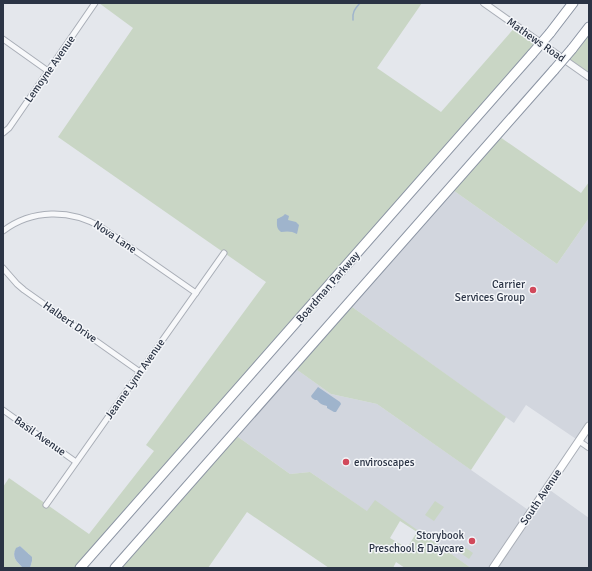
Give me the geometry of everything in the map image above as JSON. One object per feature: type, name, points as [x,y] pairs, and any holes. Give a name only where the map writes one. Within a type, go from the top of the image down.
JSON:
[{"type":"highway","name":"Boardman Parkway","points":[[80,568],[532,54],[573,3]]},
{"type":"highway","points":[[115,568],[554,70],[589,27]]},
{"type":"main road","name":"South Avenue","points":[[493,568],[589,426]]},
{"type":"street","name":"Lemoyne Avenue","points":[[3,132],[9,128],[95,3]]},
{"type":"street","name":"Mathews Road","points":[[485,3],[589,78]]},
{"type":"street","points":[[3,39],[48,71]]},
{"type":"street","name":"Nova Lane","points":[[3,231],[29,217],[41,214],[54,213],[78,216],[102,227],[196,293]]},
{"type":"street","name":"Jeanne Lynn Avenue","points":[[46,504],[224,253]]},
{"type":"street","name":"Halbert Drive","points":[[3,268],[24,290],[140,372]]},
{"type":"street","name":"Basil Avenue","points":[[3,410],[76,462]]},
{"type":"street","points":[[579,441],[589,448]]},
{"type":"shaded area","points":[[450,188],[557,264],[589,218],[589,426],[579,441],[526,405],[514,423],[348,304]]},
{"type":"shaded area","points":[[293,367],[331,394],[377,404],[531,512],[547,488],[589,518],[589,568],[471,568],[375,501],[368,512],[310,472],[290,474],[234,434]]},
{"type":"green space","points":[[99,3],[422,3],[377,68],[441,112],[516,26],[541,44],[80,568],[30,568],[32,561],[29,554],[20,546],[14,553],[14,556],[16,561],[23,568],[3,568],[3,487],[9,478],[89,534],[154,451],[146,445],[266,282],[58,137],[133,28]]},
{"type":"green space","points":[[589,27],[589,77],[563,59]]},
{"type":"green space","points":[[497,135],[581,193],[589,182],[589,218],[557,264],[450,188]]},
{"type":"green space","points":[[348,304],[506,417],[471,470],[377,404],[331,394],[293,367]]},
{"type":"green space","points":[[234,434],[290,474],[310,472],[367,511],[375,500],[471,568],[405,568],[396,562],[393,568],[329,568],[247,512],[208,568],[115,568]],"holes":[[[400,521],[417,532],[407,548],[390,538]]]},
{"type":"green space","points":[[435,501],[444,507],[434,521],[425,515]]},
{"type":"green space","points":[[460,544],[473,553],[469,559],[456,550]]},
{"type":"water","points":[[285,214],[289,216],[288,220],[296,222],[299,225],[297,234],[293,232],[281,232],[278,229],[277,219]]},
{"type":"water","points":[[318,387],[340,402],[341,404],[336,412],[312,398],[311,396]]},
{"type":"water","points":[[20,546],[32,557],[30,568],[23,568],[14,557],[16,548]]},
{"type":"waterway","points":[[353,20],[354,11],[360,3]]},
{"type":"place","name":"Carrier Services Group","points":[[533,290]]},
{"type":"place","name":"enviroscapes","points":[[346,462]]},
{"type":"place","name":"Storybook Preschool & Daycare","points":[[472,541]]}]
